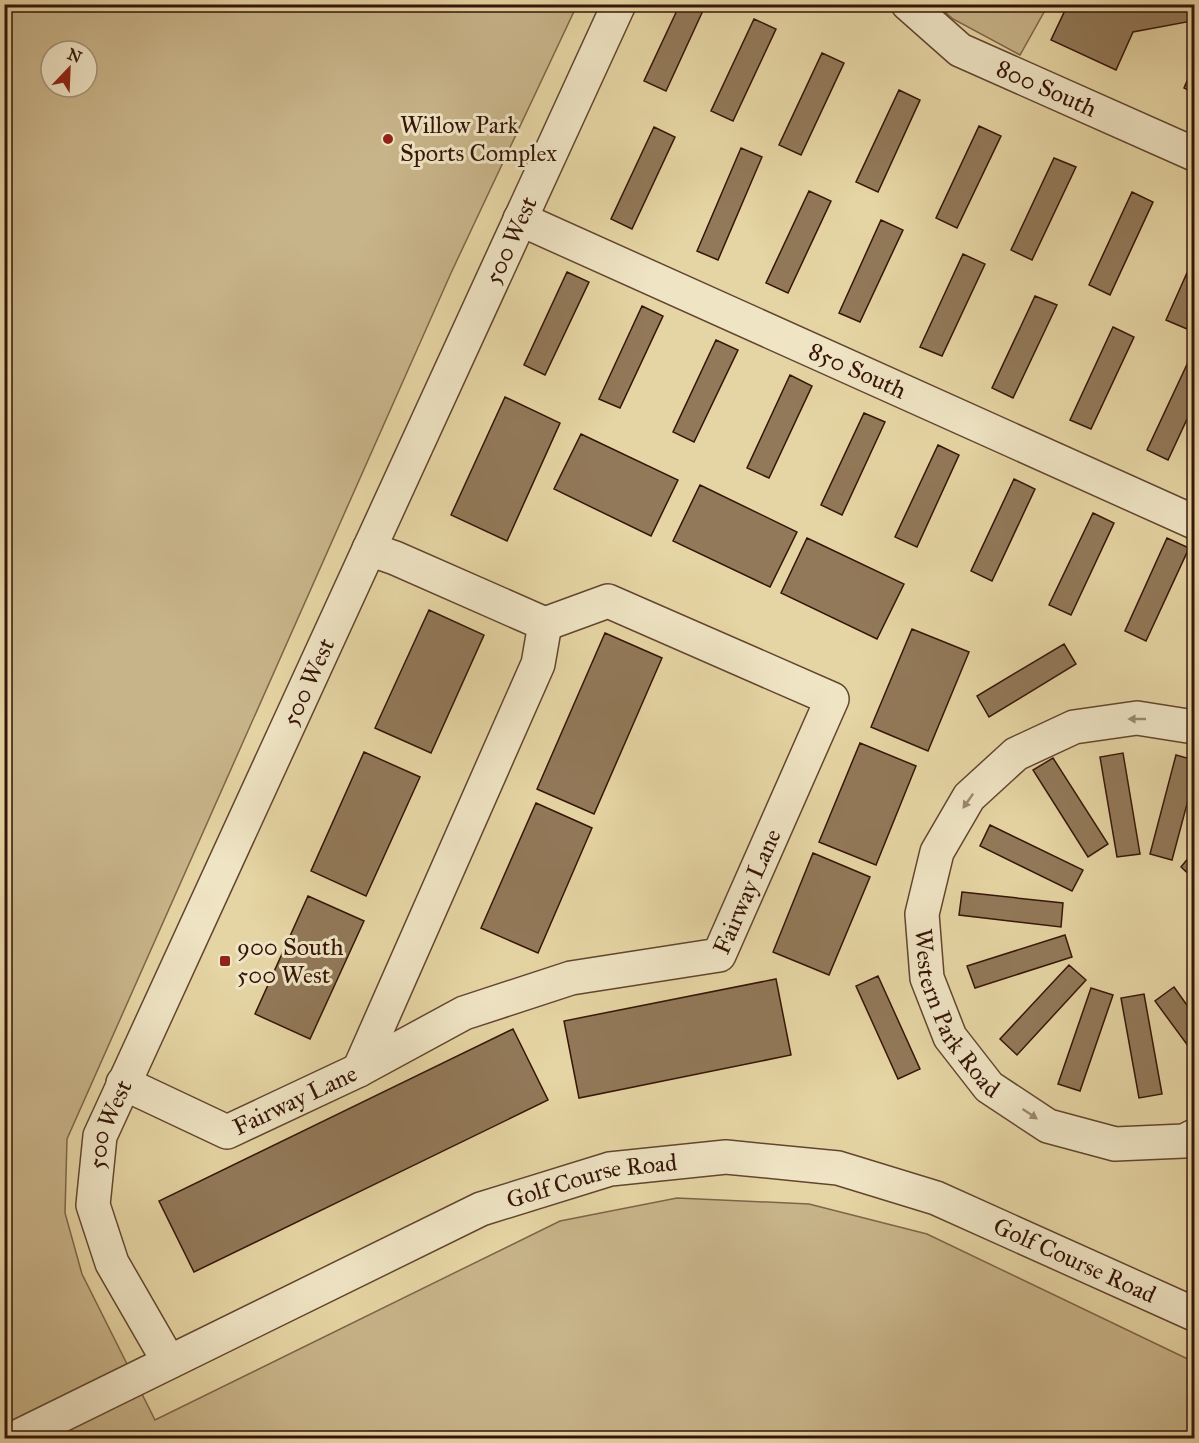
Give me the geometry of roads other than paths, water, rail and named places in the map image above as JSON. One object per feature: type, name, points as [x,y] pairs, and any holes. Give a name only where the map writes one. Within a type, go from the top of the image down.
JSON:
[{"type":"street","name":"500 West","points":[[169,1362],[112,1263],[93,1205],[100,1136],[619,4]]},
{"type":"street","name":"800 South","points":[[908,4],[960,50],[1194,154]]},
{"type":"street","name":"850 South","points":[[520,219],[1194,522]]},
{"type":"street","points":[[359,1070],[537,664],[545,624],[395,558],[369,549]]},
{"type":"street","name":"Fairway Lane","points":[[123,1083],[227,1132],[359,1070],[464,1013],[571,978],[719,955],[832,699],[608,601],[545,624]]},
{"type":"street","name":"Western Park Road","points":[[1194,727],[1137,718],[1074,727],[1016,754],[969,797],[953,824],[937,852],[922,914],[927,978],[950,1037],[989,1087],[1048,1126],[1115,1144],[1184,1140],[1194,1136]]},
{"type":"street","name":"Golf Course Road","points":[[15,1438],[481,1209],[610,1169],[726,1157],[838,1168],[936,1198],[1194,1314]]},
{"type":"water","points":[[387,1431],[459,1438],[315,1438],[356,1432]]},
{"type":"place","name":"Willow Park Sports Complex","points":[[388,139]]},
{"type":"place","name":"900 South 500 West","points":[[225,961]]}]
